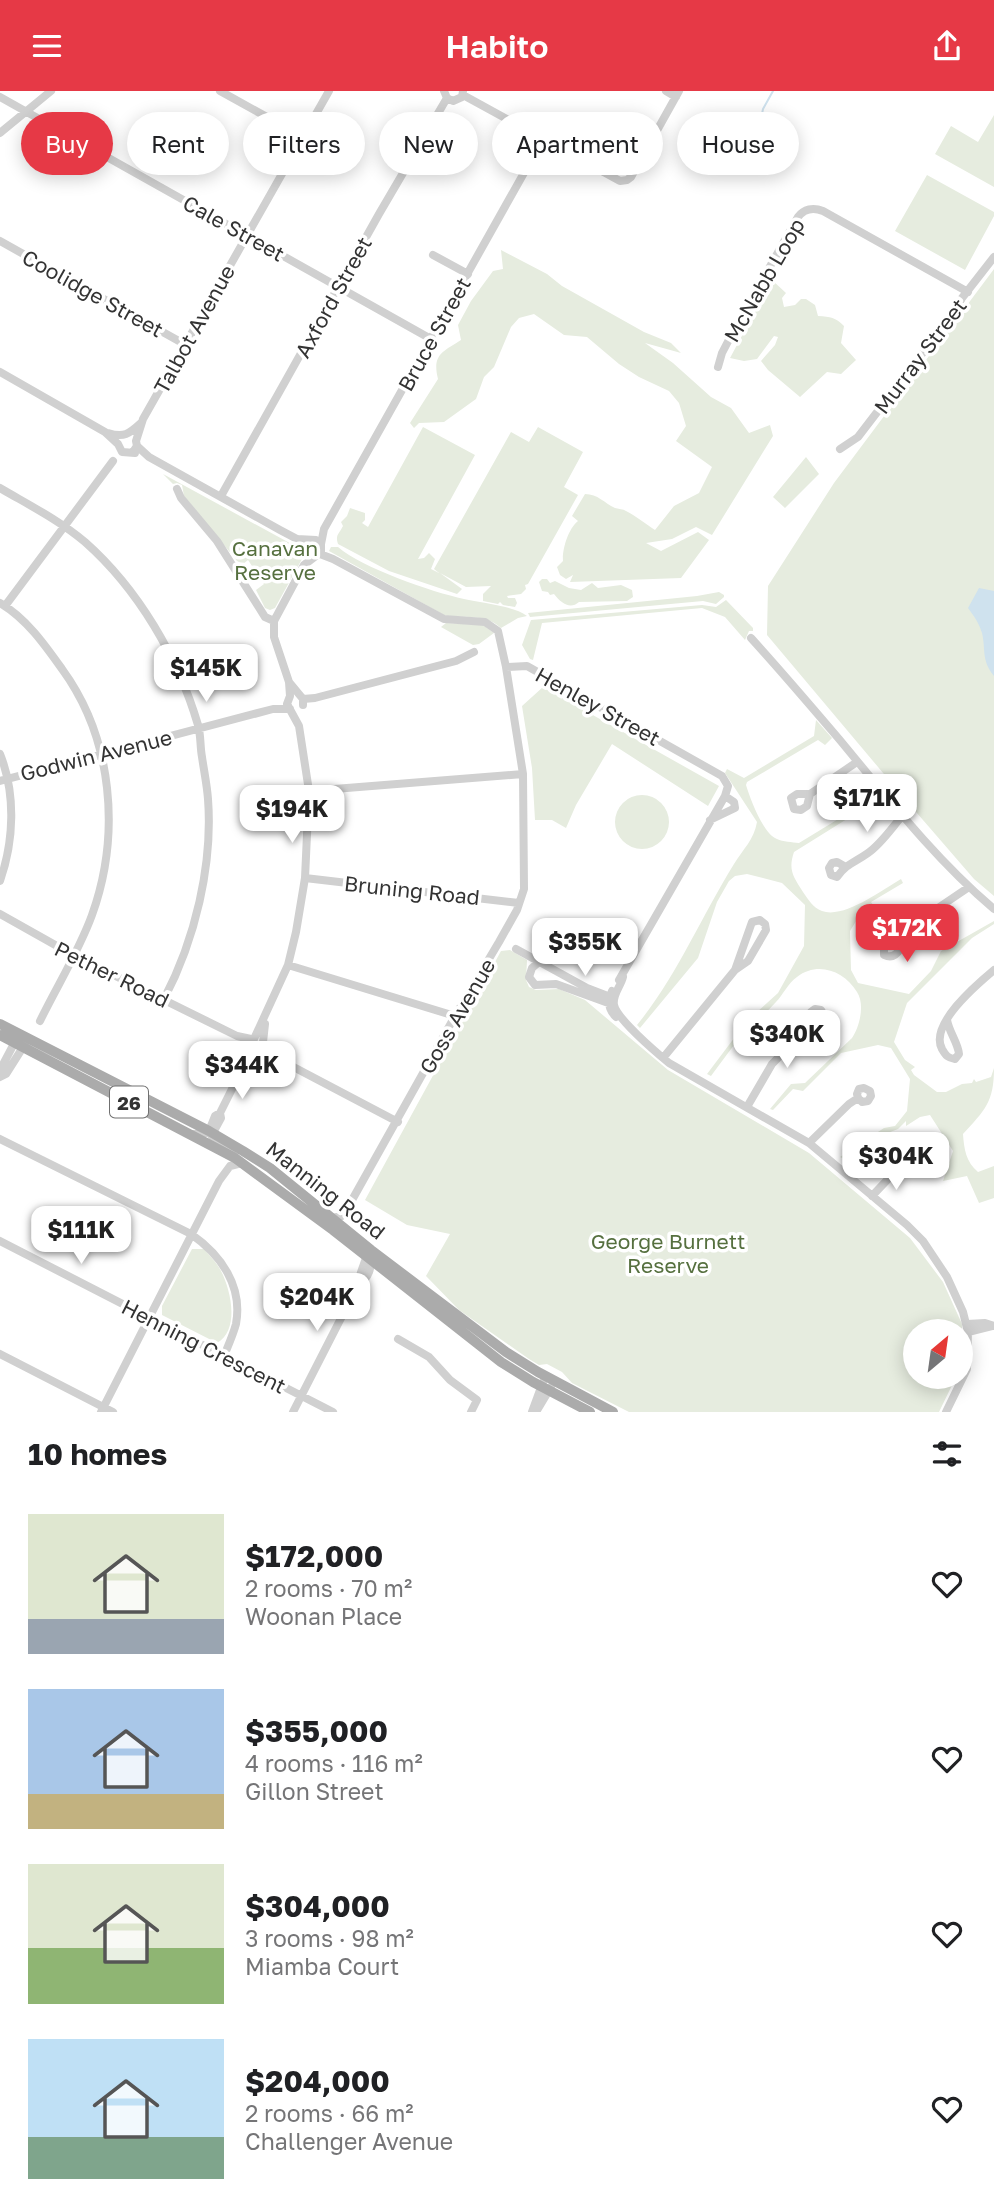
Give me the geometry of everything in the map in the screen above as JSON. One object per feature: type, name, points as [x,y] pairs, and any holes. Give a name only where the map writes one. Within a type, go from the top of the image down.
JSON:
[{"type":"main road","name":"Manning Road","points":[[0,1024],[21,1041],[238,1161],[547,1384],[590,1412]]},
{"type":"main road","name":"Manning Road","points":[[0,1035],[21,1041],[209,1131],[270,1168],[332,1218],[369,1257]]},
{"type":"main road","name":"Manning Road","points":[[547,1384],[613,1412]]},
{"type":"street","points":[[0,133],[51,91]]},
{"type":"street","points":[[220,91],[258,112]]},
{"type":"street","name":"Talbot Avenue","points":[[317,112],[329,91]]},
{"type":"street","points":[[663,119],[677,94],[666,91]]},
{"type":"street","points":[[446,95],[457,101],[463,93],[496,112]]},
{"type":"street","name":"Axford Street","points":[[221,496],[446,95]]},
{"type":"street","name":"Cale Street","points":[[0,97],[431,339]]},
{"type":"street","name":"Talbot Avenue","points":[[135,446],[142,422],[281,175]]},
{"type":"street","name":"Bruce Street","points":[[314,549],[523,175]]},
{"type":"street","points":[[607,175],[624,181],[632,175]]},
{"type":"street","name":"McNabb Loop","points":[[718,367],[734,330],[798,217],[807,210],[823,211],[968,292]]},
{"type":"street","name":"Coolidge Street","points":[[0,241],[186,345]]},
{"type":"street","points":[[433,255],[468,274]]},
{"type":"street","name":"Murray Street","points":[[840,449],[858,437],[994,257]]},
{"type":"street","points":[[0,372],[105,432],[123,439],[133,437],[135,446],[149,457],[314,549],[275,618],[274,637],[296,703],[309,791],[305,878],[288,965],[257,1042],[261,1053],[251,1052]]},
{"type":"street","name":"Talbot Avenue","points":[[123,439],[142,422]]},
{"type":"street","points":[[123,439],[120,449],[125,453],[135,446]]},
{"type":"street","points":[[40,1021],[92,914],[105,862],[110,809],[102,753],[71,682],[26,624],[2,604],[113,461]]},
{"type":"street","points":[[0,488],[65,526],[107,563],[148,617],[178,673],[200,728],[199,741],[208,799],[206,872],[186,945],[164,999]]},
{"type":"street","points":[[177,489],[181,498],[217,541],[261,612],[275,618]]},
{"type":"street","name":"Henley Street","points":[[314,549],[444,619],[480,621],[491,625],[500,634],[506,667],[527,666],[722,776],[727,786],[725,796]]},
{"type":"street","points":[[751,638],[902,815],[969,887],[994,909]]},
{"type":"street","points":[[296,703],[456,661],[474,652]]},
{"type":"street","name":"Goss Avenue","points":[[332,1218],[342,1216],[347,1209],[398,1122],[455,1016],[499,942],[524,888],[523,774],[506,667]]},
{"type":"street","name":"Godwin Avenue","points":[[4,779],[296,703]]},
{"type":"street","points":[[0,754],[12,821],[9,852],[0,881]]},
{"type":"street","points":[[810,794],[857,762]]},
{"type":"street","points":[[309,791],[523,774]]},
{"type":"street","points":[[611,1001],[710,820],[725,796],[734,802],[735,808],[710,820]]},
{"type":"street","points":[[844,866],[868,853],[902,815]]},
{"type":"street","name":"Bruning Road","points":[[305,878],[519,903]]},
{"type":"street","points":[[907,929],[969,887]]},
{"type":"street","name":"Pether Road","points":[[0,915],[73,955],[237,1037],[257,1042],[284,1062]]},
{"type":"street","points":[[663,1058],[736,970],[748,961],[766,930],[760,921],[752,922],[736,970]]},
{"type":"street","points":[[516,949],[611,1001],[626,1024],[663,1058],[808,1143],[916,1234],[935,1256],[947,1277],[964,1319]]},
{"type":"street","points":[[539,962],[531,968],[529,977],[535,985],[556,984],[611,1001]]},
{"type":"street","points":[[288,965],[455,1016]]},
{"type":"street","points":[[947,1020],[994,970]]},
{"type":"street","points":[[747,1107],[772,1064],[813,1022]]},
{"type":"street","name":"Pether Road","points":[[225,1031],[251,1052],[284,1062],[398,1122]]},
{"type":"street","points":[[0,1070],[21,1041]]},
{"type":"street","points":[[0,1077],[6,1073],[21,1041]]},
{"type":"street","points":[[102,1410],[219,1181],[230,1166],[238,1161],[230,1151],[212,1139],[209,1131],[251,1052],[248,1042],[257,1042]]},
{"type":"street","points":[[808,1143],[858,1098]]},
{"type":"street","points":[[189,1133],[201,1134],[209,1131]]},
{"type":"street","points":[[0,1139],[191,1234],[207,1246],[223,1263],[236,1296],[236,1324],[224,1356]]},
{"type":"street","points":[[872,1196],[904,1167]]},
{"type":"street","name":"Henning Crescent","points":[[0,1241],[333,1412]]},
{"type":"street","points":[[293,1412],[359,1283],[364,1281],[369,1257]]},
{"type":"street","points":[[973,1327],[985,1323],[993,1326]]},
{"type":"street","points":[[398,1339],[429,1357],[450,1380],[477,1399],[471,1412]]},
{"type":"street","points":[[0,1354],[102,1410],[113,1412]]},
{"type":"street","points":[[534,1412],[547,1384]]},
{"type":"street","points":[[946,1412],[957,1389]]},
{"type":"green space","points":[[994,115],[994,187],[935,154],[951,126],[978,142]]},
{"type":"green space","points":[[927,175],[994,212],[965,270],[895,231]]},
{"type":"green space","points":[[501,250],[644,332],[671,343],[681,353],[645,343],[673,363],[711,397],[731,408],[749,433],[770,425],[773,436],[712,535],[696,527],[672,539],[646,543],[661,551],[698,532],[709,540],[681,578],[570,582],[573,575],[566,579],[560,575],[557,567],[563,561],[569,534],[578,521],[572,516],[585,494],[594,495],[615,508],[625,510],[655,530],[674,506],[699,493],[712,467],[676,441],[686,426],[679,403],[669,391],[619,364],[587,337],[564,335],[534,314],[519,318],[511,327],[494,367],[484,377],[476,399],[444,422],[419,423],[414,428],[410,423],[438,379],[436,364],[440,355],[461,340],[458,325],[471,301],[493,271],[503,269]]},
{"type":"green space","points":[[994,269],[994,896],[974,879],[767,635],[768,586],[834,483]]},
{"type":"green space","points":[[772,280],[786,293],[782,298],[784,307],[806,299],[815,305],[818,316],[832,318],[844,326],[841,343],[856,360],[841,374],[827,372],[800,397],[761,361],[775,345],[778,337],[774,336],[757,359],[744,361],[730,358]]},
{"type":"green space","points":[[423,427],[475,455],[418,559],[429,553],[435,559],[431,569],[439,573],[434,569],[511,432],[529,442],[538,427],[583,452],[564,487],[578,495],[525,585],[526,589],[521,594],[507,596],[515,598],[515,607],[500,602],[498,604],[483,601],[483,594],[491,586],[466,587],[440,573],[462,589],[457,594],[389,571],[338,544],[337,536],[343,526],[341,522],[350,508],[365,513],[362,523],[368,527]]},
{"type":"green space","points":[[806,457],[819,474],[785,508],[773,497]]},
{"type":"green space","name":"Canavan Reserve","points":[[163,474],[297,547],[302,559],[275,608],[265,608],[256,590],[264,584],[248,560],[243,564],[237,561],[184,496],[182,485],[173,484]]},
{"type":"green space","points":[[331,547],[338,547],[363,563],[416,585],[464,599],[506,607],[527,616],[501,628],[481,618],[444,615],[329,551]]},
{"type":"green space","points":[[542,579],[581,590],[592,583],[598,588],[621,585],[632,590],[633,597],[627,601],[579,602],[569,605],[554,594],[542,591],[539,582]]},
{"type":"green space","points":[[719,592],[724,597],[716,604],[703,601],[530,617],[528,613],[697,596]]},
{"type":"green space","points":[[726,600],[753,628],[745,640],[725,617],[702,608],[542,623],[533,660],[522,645],[531,620],[702,605],[716,607]]},
{"type":"green space","points":[[446,623],[483,625],[494,633],[479,644],[473,645],[441,627]]},
{"type":"green space","points":[[543,687],[719,786],[708,806],[612,744],[576,805],[566,828],[552,820],[535,820],[532,768],[522,706]]},
{"type":"green space","points":[[816,720],[832,738],[825,745],[818,740],[746,785],[758,815],[772,836],[782,841],[799,843],[840,816],[877,797],[879,799],[794,852],[791,864],[794,877],[803,892],[811,903],[822,911],[841,911],[852,907],[901,879],[903,883],[871,902],[874,906],[867,916],[861,913],[850,931],[851,970],[858,983],[909,994],[931,971],[941,951],[994,921],[994,924],[972,938],[907,1003],[894,1042],[905,1060],[915,1067],[911,1070],[914,1075],[937,1092],[946,1092],[962,1084],[972,1083],[974,1079],[976,1082],[991,1077],[994,1068],[987,1105],[963,1134],[966,1155],[974,1168],[978,1172],[994,1166],[994,1198],[979,1203],[967,1176],[943,1181],[953,1151],[930,1115],[920,1117],[906,1126],[906,1121],[898,1129],[885,1134],[872,1147],[865,1146],[840,1157],[884,1128],[895,1126],[907,1111],[910,1079],[891,1048],[878,1045],[841,1053],[803,1091],[793,1089],[773,1110],[770,1109],[791,1084],[805,1083],[855,1033],[861,1003],[852,985],[838,974],[822,969],[805,972],[797,977],[737,1042],[711,1076],[707,1074],[747,1021],[778,993],[804,946],[805,905],[782,883],[747,874],[735,876],[729,881],[717,902],[698,958],[640,1028],[637,1025],[677,967],[756,828],[757,822],[725,773],[727,769],[744,778],[814,736]]},
{"type":"green space","points":[[642,795],[661,803],[669,822],[661,841],[642,849],[623,841],[615,822],[623,803]]},
{"type":"green space","name":"George Burnett Reserve","points":[[510,950],[527,960],[526,980],[529,987],[536,990],[559,989],[585,1000],[668,1070],[809,1153],[910,1238],[943,1282],[960,1319],[903,1319],[903,1389],[950,1389],[939,1412],[629,1412],[572,1383],[562,1372],[547,1364],[539,1365],[529,1359],[459,1310],[426,1276],[450,1234],[407,1225],[365,1200],[501,951]]},
{"type":"green space","points":[[192,1249],[204,1249],[219,1268],[228,1288],[231,1320],[229,1329],[217,1343],[162,1315],[162,1306]]},
{"type":"water","points":[[979,588],[994,591],[994,676],[986,660],[981,629],[968,608]]},
{"type":"waterway","points":[[762,112],[773,91]]}]
